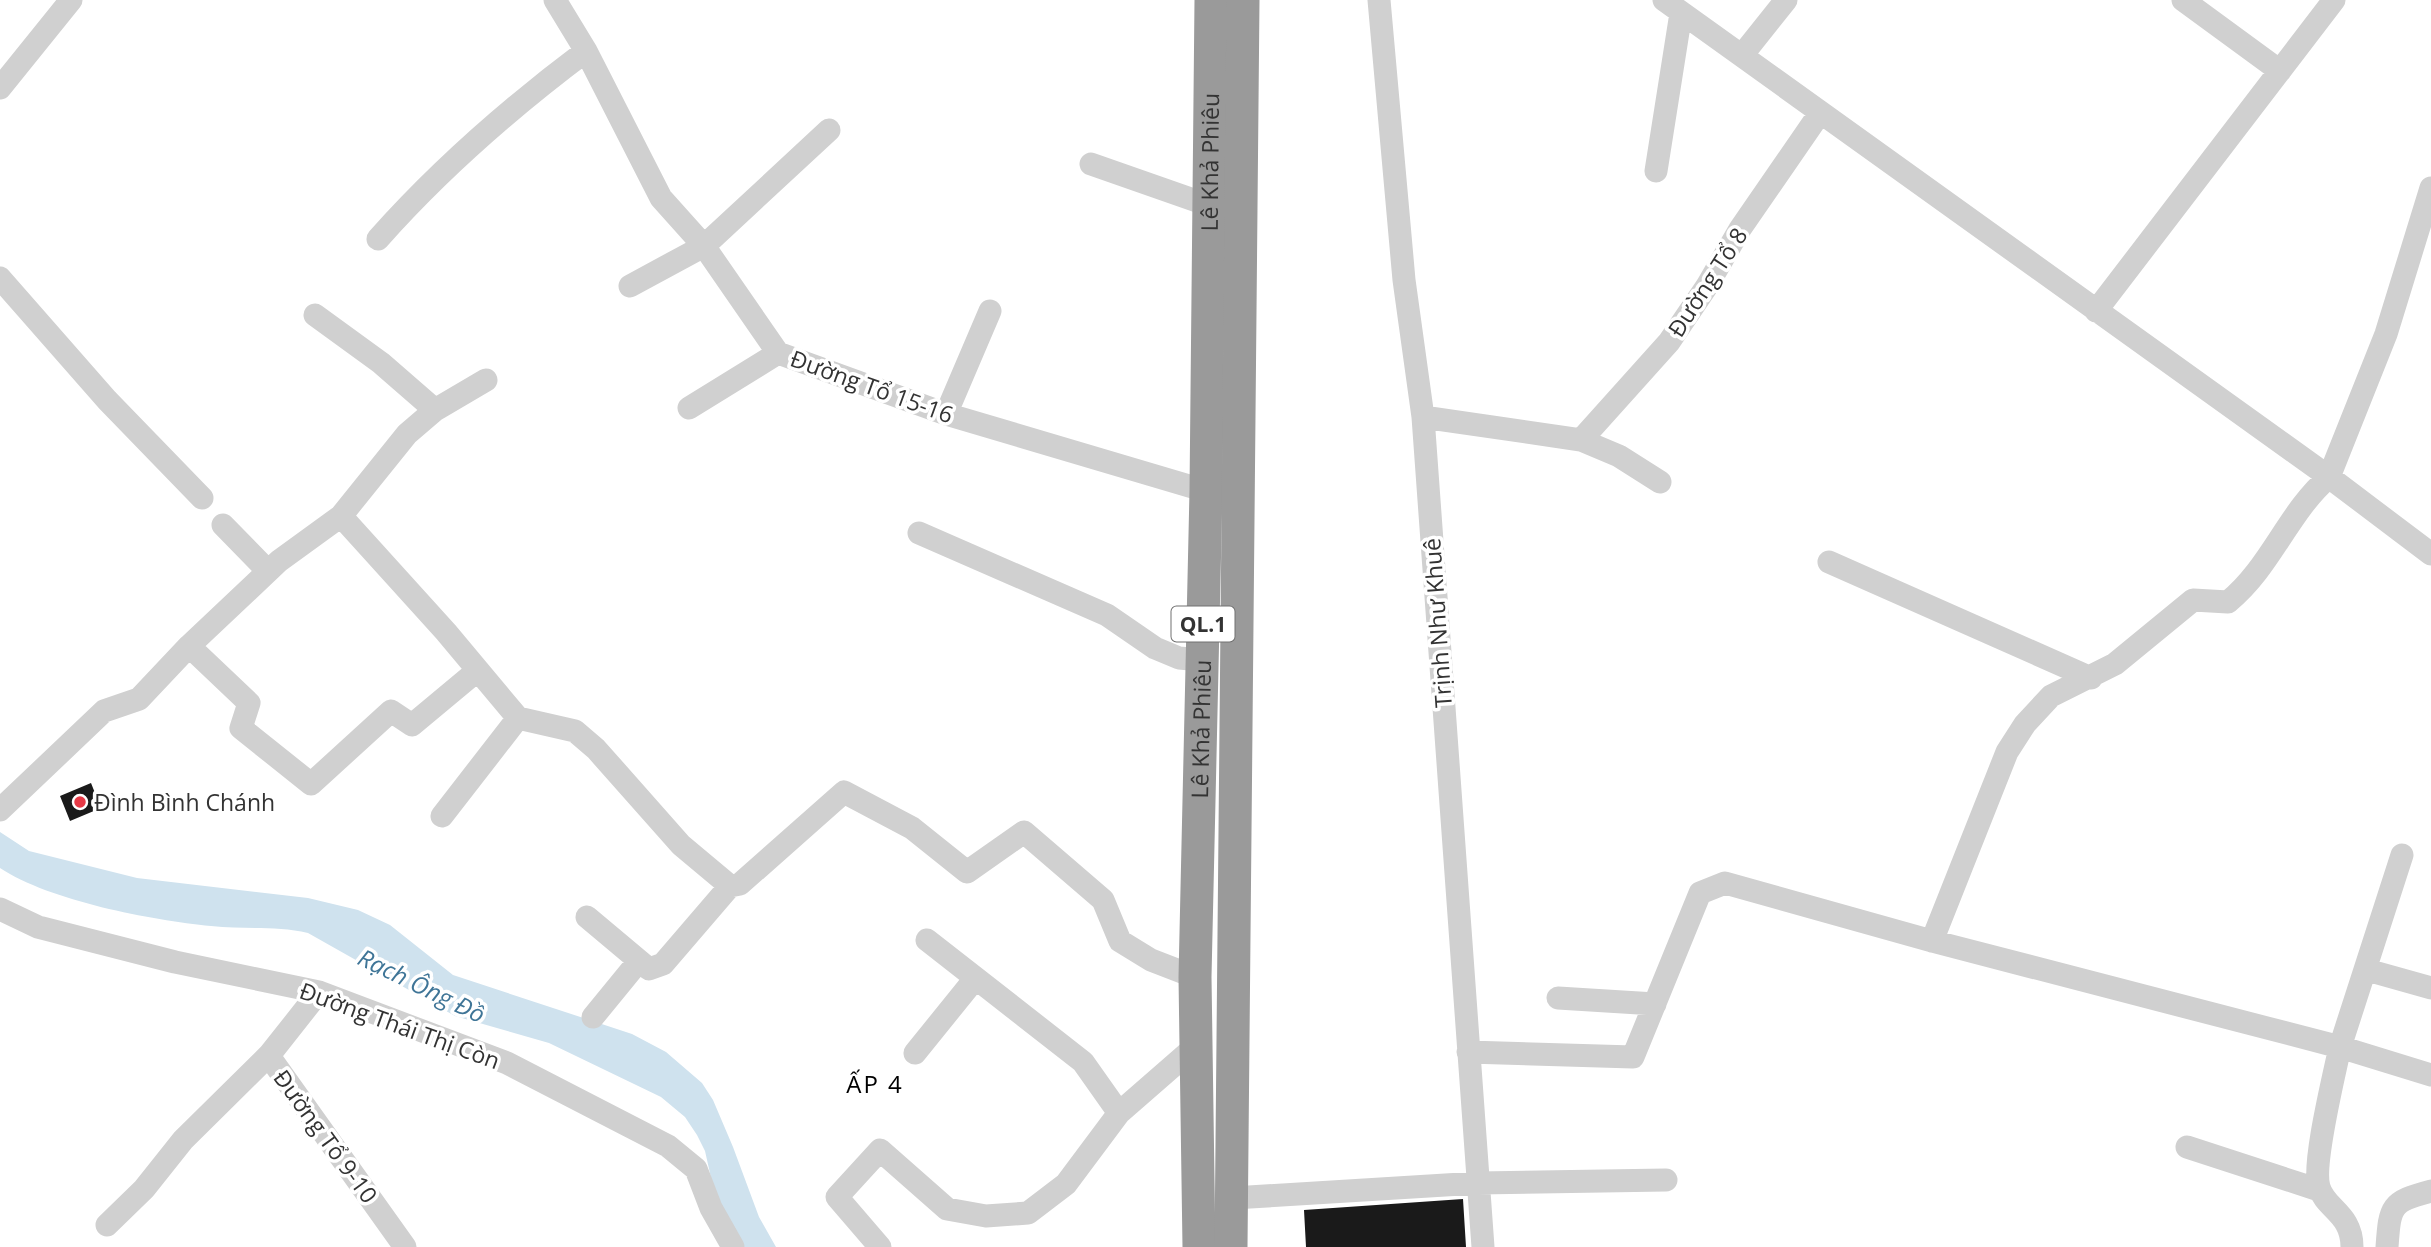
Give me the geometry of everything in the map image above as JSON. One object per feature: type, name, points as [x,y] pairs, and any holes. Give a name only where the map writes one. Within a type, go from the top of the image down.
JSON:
[{"type":"highway","name":"Lê Khả Phiêu","points":[[1199,1247],[1195,977],[1211,206],[1211,0]]},
{"type":"highway","name":"Lê Khả Phiêu","points":[[1231,1247],[1243,0]]},
{"type":"street","points":[[0,88],[71,0]]},
{"type":"street","name":"Đường Tổ 15-16","points":[[555,0],[586,51],[661,198],[704,246],[778,353],[946,414],[1206,491]]},
{"type":"street","name":"Trịnh Như Khuê","points":[[1379,0],[1404,280],[1423,417],[1483,1247]]},
{"type":"street","points":[[1743,54],[1786,0]]},
{"type":"street","points":[[2183,0],[2280,72]]},
{"type":"street","points":[[2096,311],[2334,0]]},
{"type":"street","points":[[1656,170],[1673,6],[2329,477],[2431,554]]},
{"type":"street","points":[[378,239],[426,185],[510,108],[586,51]]},
{"type":"street","name":"Đường Tổ 8","points":[[1581,440],[1669,342],[1707,286],[1740,229],[1820,113]]},
{"type":"street","points":[[630,286],[704,246],[829,130]]},
{"type":"street","points":[[1091,164],[1211,206]]},
{"type":"street","points":[[1931,941],[2007,752],[2025,724],[2051,696],[2115,664],[2193,600],[2228,602],[2246,588],[2313,490],[2329,477],[2386,334],[2431,188]]},
{"type":"street","points":[[0,278],[107,400],[202,498]]},
{"type":"street","points":[[946,414],[990,311]]},
{"type":"street","points":[[315,315],[381,363],[435,410]]},
{"type":"street","points":[[689,408],[778,353]]},
{"type":"street","points":[[0,810],[104,711],[139,699],[189,646],[268,571],[341,516],[407,435],[435,410],[486,380]]},
{"type":"street","points":[[1423,417],[1581,440],[1619,456],[1660,482]]},
{"type":"street","points":[[341,516],[478,670],[517,718],[575,731],[596,749],[681,845],[730,887]]},
{"type":"street","points":[[223,525],[268,571]]},
{"type":"street","points":[[919,533],[1107,615],[1155,648],[1179,658],[1202,660]]},
{"type":"street","points":[[1829,562],[2091,678]]},
{"type":"street","points":[[189,646],[249,703],[241,728],[310,784],[391,712],[412,725],[478,670]]},
{"type":"street","points":[[442,816],[517,718]]},
{"type":"street","points":[[587,917],[649,969],[663,964],[730,887],[740,884],[844,792],[912,828],[967,872],[1024,832],[1102,900],[1120,941],[1151,960],[1195,977]]},
{"type":"street","points":[[2319,1190],[2315,1169],[2340,1047],[2402,855]]},
{"type":"street","points":[[1468,1052],[1633,1057],[1700,893],[1725,883],[1931,941],[2340,1047],[2431,1075]]},
{"type":"street","name":"Đường Thái Thị Còn","points":[[0,909],[38,926],[175,962],[319,992],[507,1063],[668,1146],[696,1169],[711,1208],[733,1247]]},
{"type":"street","points":[[927,940],[974,980],[1083,1062],[1119,1113]]},
{"type":"street","points":[[593,1017],[638,962]]},
{"type":"street","points":[[2367,970],[2431,988]]},
{"type":"street","points":[[915,1053],[974,980]]},
{"type":"street","name":"Đường Tổ 9-10","points":[[319,992],[270,1054],[271,1059],[405,1247]]},
{"type":"street","points":[[1558,998],[1655,1004]]},
{"type":"street","points":[[880,1247],[837,1197],[880,1150],[947,1209],[986,1216],[1028,1213],[1066,1184],[1119,1113],[1197,1045]]},
{"type":"street","points":[[107,1225],[144,1189],[183,1140],[270,1054]]},
{"type":"street","points":[[2187,1147],[2319,1190],[2342,1214],[2353,1247]]},
{"type":"street","points":[[1233,1198],[1478,1183],[1666,1180]]},
{"type":"street","points":[[2387,1247],[2390,1216],[2401,1199],[2431,1191]]},
{"type":"water","name":"Rạch Ông Đồ","points":[[0,832],[29,851],[137,878],[308,898],[358,910],[390,925],[453,975],[632,1034],[666,1052],[702,1083],[713,1100],[759,1217],[776,1247],[736,1247],[716,1200],[705,1151],[697,1135],[685,1117],[661,1097],[549,1043],[455,1016],[308,933],[284,929],[211,926],[131,914],[73,899],[21,880],[0,868]]},
{"type":"building","name":"Đình Bình Chánh","points":[[91,783],[101,808],[70,821],[60,796]]},
{"type":"building","points":[[1463,1199],[1466,1247],[1306,1247],[1304,1210]]},
{"type":"place","name":"Đình Bình Chánh","points":[[80,802]]},
{"type":"district","name":"ẤP 4","points":[[875,1083]]}]
